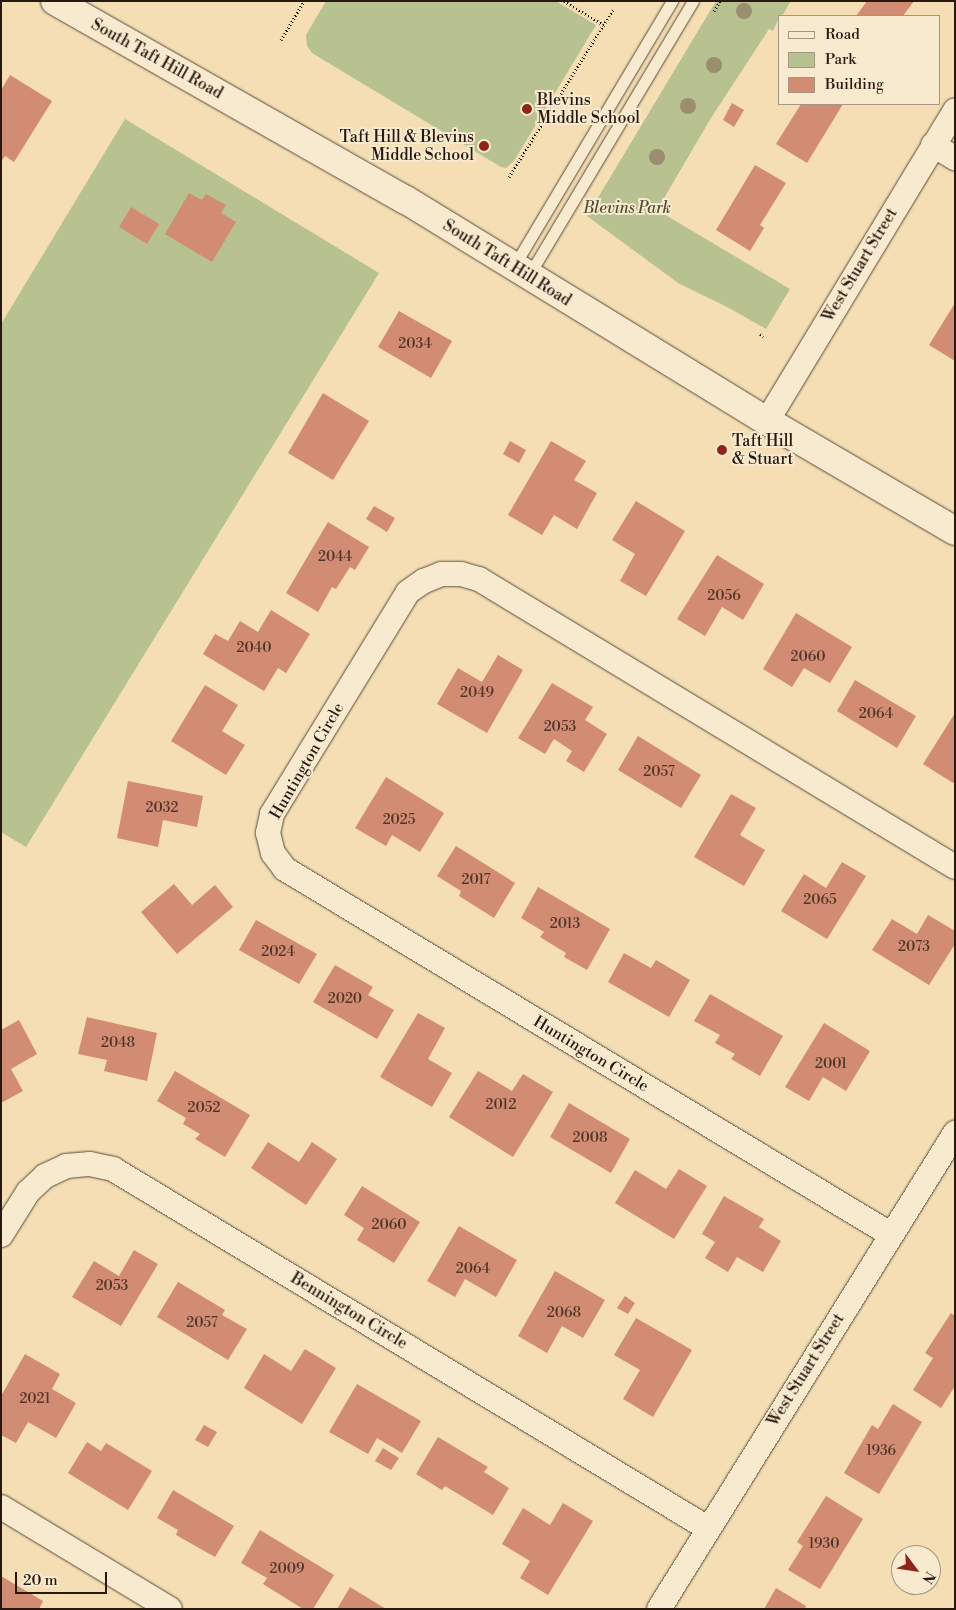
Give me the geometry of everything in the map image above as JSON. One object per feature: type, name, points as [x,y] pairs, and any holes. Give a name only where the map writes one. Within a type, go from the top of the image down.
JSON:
[{"type":"main road","name":"South Taft Hill Road","points":[[55,1],[406,200],[767,421],[955,531]]},
{"type":"street","name":"West Stuart Street","points":[[767,421],[955,110]]},
{"type":"street","points":[[933,145],[955,158]]},
{"type":"street","name":"Huntington Circle","points":[[890,1234],[285,869],[273,853],[268,833],[272,814],[408,592],[424,581],[441,574],[461,574],[479,579],[955,867]]},
{"type":"street","name":"West Stuart Street","points":[[659,1609],[890,1234],[955,1133]]},
{"type":"street","name":"Bennington Circle","points":[[1,1235],[28,1192],[45,1176],[66,1166],[90,1164],[112,1169],[709,1529]]},
{"type":"street","points":[[1,1507],[170,1609]]},
{"type":"lane","points":[[521,272],[672,1]]},
{"type":"lane","points":[[521,272],[693,1]]},
{"type":"path","points":[[281,40],[304,1]]},
{"type":"path","points":[[564,1],[604,25]]},
{"type":"path","points":[[509,177],[614,8]]},
{"type":"green space","points":[[326,1],[556,1],[596,25],[514,161],[506,168],[501,167],[312,53],[307,46],[306,35]]},
{"type":"green space","name":"Blevins Park","points":[[716,1],[791,1],[783,15],[778,15],[778,20],[773,31],[769,29],[711,118],[657,210],[790,289],[766,329],[678,283],[587,216]]},
{"type":"green space","points":[[125,119],[379,273],[26,847],[1,832],[1,324]]},
{"type":"building","points":[[867,1],[914,1],[904,15],[857,15]]},
{"type":"building","points":[[10,75],[52,101],[14,162],[5,156],[1,162],[1,90]]},
{"type":"building","points":[[732,103],[744,110],[734,127],[723,120]]},
{"type":"building","points":[[800,105],[842,105],[807,163],[776,144]]},
{"type":"building","points":[[755,165],[786,183],[760,225],[764,228],[750,251],[716,230]]},
{"type":"building","points":[[189,193],[202,200],[206,194],[226,205],[221,213],[236,222],[212,262],[165,234]]},
{"type":"building","points":[[131,207],[159,224],[147,244],[119,227]]},
{"type":"building","points":[[955,303],[955,361],[929,345]]},
{"type":"building","points":[[399,311],[452,341],[431,378],[378,347]]},
{"type":"building","points":[[323,393],[369,421],[333,480],[288,453]]},
{"type":"building","points":[[510,441],[526,450],[519,463],[503,454]]},
{"type":"building","points":[[551,441],[586,461],[574,480],[597,493],[577,529],[554,515],[542,535],[508,515]]},
{"type":"building","points":[[636,501],[685,531],[646,596],[620,581],[635,554],[612,540]]},
{"type":"building","points":[[374,506],[395,518],[387,532],[366,519]]},
{"type":"building","points":[[328,522],[369,547],[355,570],[350,567],[336,589],[332,587],[318,612],[286,593]]},
{"type":"building","points":[[717,555],[764,584],[743,620],[722,607],[705,636],[677,619]]},
{"type":"building","points":[[271,610],[310,634],[286,673],[278,668],[264,691],[203,654],[215,634],[228,641],[240,621],[258,632]]},
{"type":"building","points":[[796,613],[852,647],[830,683],[804,668],[792,687],[763,669]]},
{"type":"building","points":[[498,655],[523,670],[487,733],[437,704],[458,668],[482,682]]},
{"type":"building","points":[[855,680],[916,716],[897,748],[837,711]]},
{"type":"building","points":[[552,683],[593,707],[585,720],[607,734],[584,772],[566,761],[572,751],[554,739],[545,754],[518,738]]},
{"type":"building","points":[[205,685],[238,705],[222,731],[245,745],[226,775],[171,741]]},
{"type":"building","points":[[955,713],[955,780],[953,783],[923,764]]},
{"type":"building","points":[[638,736],[701,775],[681,808],[618,770]]},
{"type":"building","points":[[386,777],[444,813],[420,852],[392,835],[386,846],[355,828]]},
{"type":"building","points":[[128,781],[203,796],[197,827],[163,820],[158,847],[117,838]]},
{"type":"building","points":[[731,794],[756,808],[740,835],[765,850],[744,886],[694,857]]},
{"type":"building","points":[[456,846],[515,883],[494,918],[459,896],[461,891],[437,876]]},
{"type":"building","points":[[842,862],[866,876],[827,939],[781,911],[804,874],[826,888]]},
{"type":"building","points":[[174,884],[192,905],[215,885],[233,907],[177,954],[141,912]]},
{"type":"building","points":[[538,887],[610,929],[587,970],[564,957],[566,953],[540,937],[544,932],[521,918]]},
{"type":"building","points":[[928,915],[955,931],[955,944],[929,985],[872,950],[892,919],[917,934]]},
{"type":"building","points":[[256,920],[317,954],[299,984],[239,950]]},
{"type":"building","points":[[624,953],[651,968],[656,960],[690,980],[669,1017],[608,982]]},
{"type":"building","points":[[335,965],[373,987],[368,995],[394,1010],[377,1039],[313,1002]]},
{"type":"building","points":[[710,994],[783,1036],[760,1076],[731,1059],[735,1054],[715,1043],[720,1035],[694,1021]]},
{"type":"building","points":[[418,1013],[445,1028],[428,1059],[452,1073],[432,1107],[380,1077]]},
{"type":"building","points":[[87,1017],[157,1033],[147,1081],[104,1071],[107,1060],[78,1054]]},
{"type":"building","points":[[19,1020],[37,1054],[11,1069],[23,1091],[1,1103],[1,1030]]},
{"type":"building","points":[[824,1023],[870,1051],[846,1091],[823,1077],[809,1101],[785,1087]]},
{"type":"building","points":[[175,1071],[250,1115],[225,1157],[195,1139],[200,1134],[183,1124],[186,1118],[157,1101]]},
{"type":"building","points":[[478,1071],[512,1091],[523,1074],[553,1092],[513,1157],[449,1117]]},
{"type":"building","points":[[569,1103],[630,1139],[611,1173],[550,1137]]},
{"type":"building","points":[[268,1142],[299,1162],[312,1142],[337,1159],[306,1205],[251,1168]]},
{"type":"building","points":[[679,1169],[707,1186],[674,1239],[615,1203],[635,1170],[666,1189]]},
{"type":"building","points":[[362,1186],[420,1222],[394,1263],[357,1240],[364,1228],[344,1215]]},
{"type":"building","points":[[724,1196],[764,1219],[759,1227],[781,1241],[763,1272],[737,1257],[728,1272],[705,1258],[715,1242],[702,1234]]},
{"type":"building","points":[[459,1226],[517,1260],[496,1297],[465,1279],[455,1297],[427,1281]]},
{"type":"building","points":[[134,1250],[158,1264],[121,1326],[72,1297],[94,1261],[119,1276]]},
{"type":"building","points":[[555,1271],[605,1300],[583,1338],[562,1326],[547,1353],[518,1336]]},
{"type":"building","points":[[178,1282],[225,1310],[222,1315],[247,1329],[228,1360],[157,1317]]},
{"type":"building","points":[[625,1296],[635,1303],[628,1314],[617,1308]]},
{"type":"building","points":[[951,1313],[955,1316],[955,1386],[941,1408],[913,1390],[933,1358],[925,1353]]},
{"type":"building","points":[[636,1318],[692,1350],[653,1417],[623,1399],[640,1370],[614,1355]]},
{"type":"building","points":[[305,1349],[336,1368],[302,1424],[244,1388],[264,1354],[291,1371]]},
{"type":"building","points":[[25,1354],[60,1374],[52,1389],[76,1403],[56,1438],[28,1422],[16,1443],[1,1435],[1,1396]]},
{"type":"building","points":[[357,1384],[421,1421],[402,1453],[377,1438],[368,1454],[329,1432]]},
{"type":"building","points":[[893,1404],[922,1422],[879,1494],[844,1473],[872,1425],[878,1429]]},
{"type":"building","points":[[204,1425],[217,1432],[208,1447],[195,1440]]},
{"type":"building","points":[[438,1437],[488,1467],[484,1472],[509,1488],[493,1515],[445,1486],[442,1490],[416,1474]]},
{"type":"building","points":[[87,1442],[101,1451],[106,1443],[152,1471],[128,1510],[68,1473]]},
{"type":"building","points":[[383,1448],[399,1458],[391,1470],[375,1461]]},
{"type":"building","points":[[173,1490],[234,1526],[215,1557],[176,1535],[178,1530],[157,1518]]},
{"type":"building","points":[[826,1496],[863,1519],[820,1589],[788,1570],[803,1546],[797,1542]]},
{"type":"building","points":[[563,1503],[593,1521],[548,1595],[520,1578],[530,1561],[502,1544],[523,1508],[550,1525]]},
{"type":"building","points":[[260,1530],[334,1575],[313,1609],[303,1609],[263,1584],[267,1578],[241,1563]]},
{"type":"building","points":[[1,1576],[43,1601],[39,1609],[1,1609]]},
{"type":"building","points":[[350,1587],[386,1609],[337,1609]]},
{"type":"building","points":[[776,1588],[806,1606],[805,1609],[764,1609]]},
{"type":"place","name":"Blevins Middle School","points":[[527,109]]},
{"type":"place","name":"Taft Hill & Blevins Middle School","points":[[484,146]]},
{"type":"place","name":"Taft Hill & Stuart","points":[[722,450]]}]
